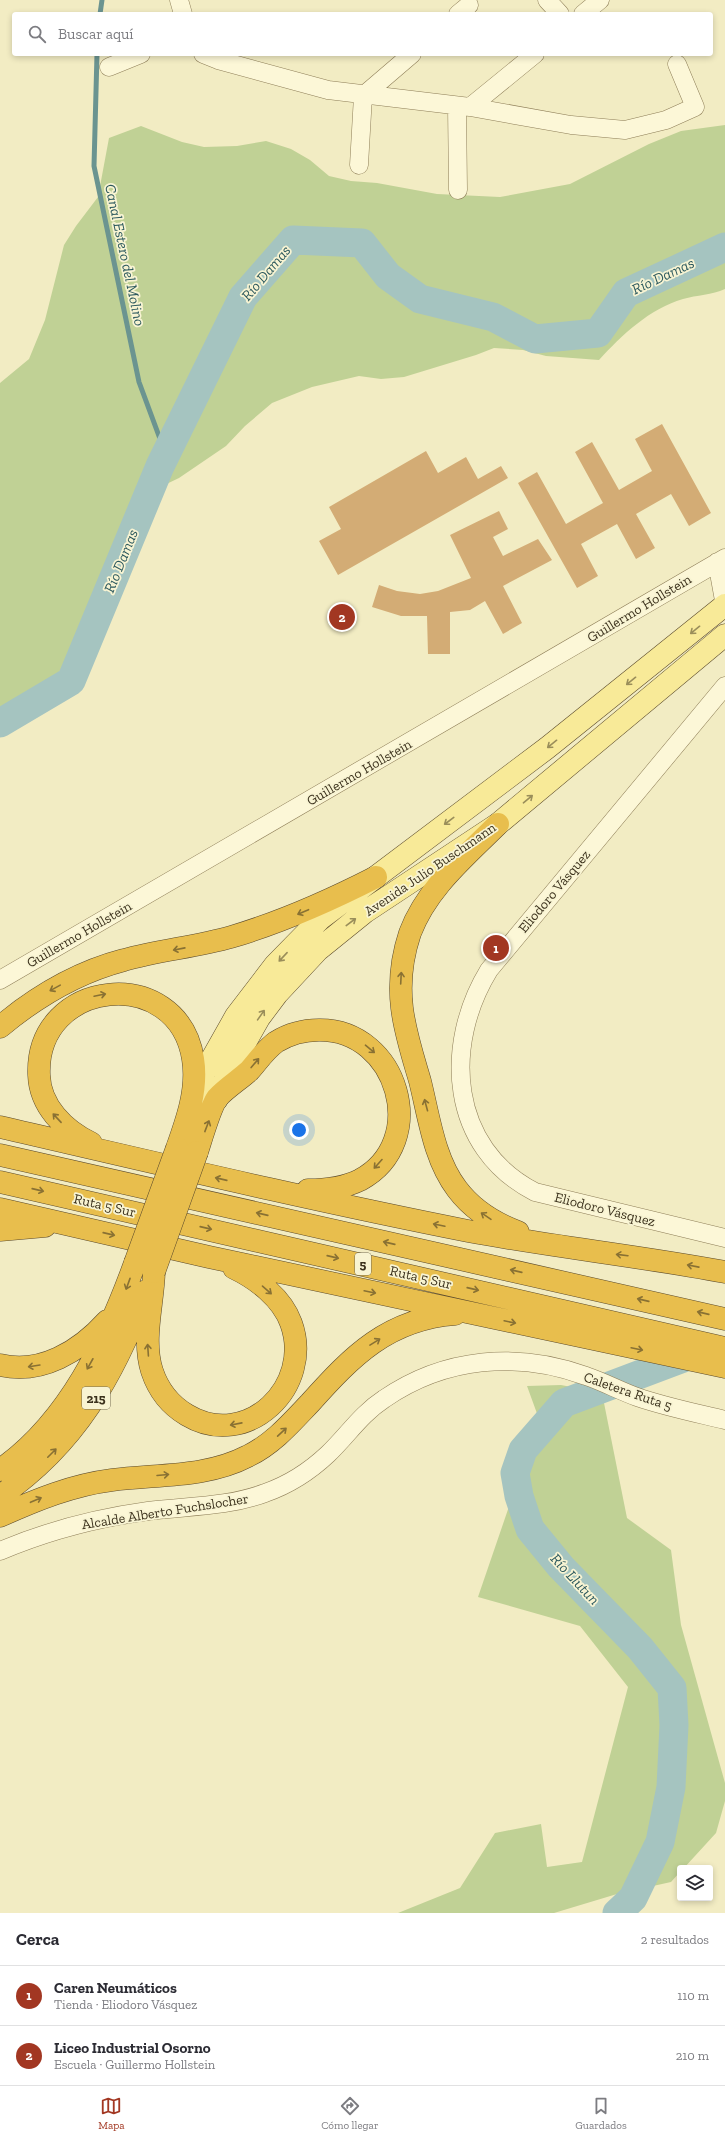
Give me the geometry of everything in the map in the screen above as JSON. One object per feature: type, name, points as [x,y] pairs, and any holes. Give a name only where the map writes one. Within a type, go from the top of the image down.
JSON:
[{"type":"highway","points":[[498,824],[436,886],[417,917],[405,951],[402,970],[403,1013],[438,1152],[446,1171],[457,1189],[468,1202],[495,1222],[560,1248]]},
{"type":"highway","points":[[0,1026],[39,998],[89,972],[124,960],[201,944],[256,930],[329,901],[376,877]]},
{"type":"highway","points":[[113,1154],[89,1142],[63,1124],[46,1104],[41,1093],[38,1066],[45,1041],[59,1018],[80,1002],[104,994],[129,994],[153,1002],[172,1017],[187,1037],[194,1061],[187,1150],[144,1268],[153,1302],[148,1345],[149,1358],[156,1382],[170,1402],[192,1418],[216,1425],[237,1424],[260,1414],[270,1407],[284,1390],[290,1380],[296,1357],[294,1334],[286,1312],[269,1292],[241,1272],[209,1257]]},
{"type":"highway","points":[[217,1099],[276,1043],[300,1032],[325,1030],[350,1036],[372,1050],[389,1070],[398,1096],[398,1124],[389,1150],[377,1166],[361,1180],[336,1188],[272,1191]]},
{"type":"highway","name":"Avenida Julio Buschmann","points":[[187,1150],[217,1099]]},
{"type":"highway","points":[[0,1127],[272,1191],[560,1248],[660,1260],[725,1272]]},
{"type":"highway","name":"Ruta 5 Sur","points":[[0,1155],[725,1318]]},
{"type":"highway","name":"Ruta 5 Sur","points":[[0,1182],[725,1348]]},
{"type":"highway","points":[[0,1209],[209,1257],[725,1367]]},
{"type":"highway","points":[[0,1230],[31,1226],[71,1226]]},
{"type":"highway","name":"215","points":[[0,1470],[41,1434],[69,1399],[105,1337],[120,1304],[144,1268]]},
{"type":"highway","name":"215","points":[[0,1496],[38,1467],[67,1436],[86,1412],[114,1367],[144,1268]]},
{"type":"highway","points":[[0,1365],[28,1367],[38,1366],[58,1358],[89,1339],[120,1304]]},
{"type":"highway","points":[[0,1516],[44,1497],[90,1483],[197,1472],[232,1464],[258,1450],[278,1436],[346,1364],[372,1343],[416,1322],[447,1315],[472,1314]]},
{"type":"main road","name":"Avenida Julio Buschmann","points":[[190,1113],[205,1070],[220,1043],[254,990],[301,937],[340,903],[547,748],[725,605]]},
{"type":"main road","name":"Avenida Julio Buschmann","points":[[217,1099],[240,1051],[259,1018],[277,994],[318,950],[364,912],[498,824],[725,636]]},
{"type":"street","points":[[180,0],[183,12]]},
{"type":"street","points":[[546,0],[558,12]]},
{"type":"street","points":[[585,12],[600,0]]},
{"type":"street","points":[[109,67],[136,56]]},
{"type":"street","points":[[217,56],[328,90],[363,96],[464,107],[571,125],[625,130],[666,120],[695,107],[677,64]]},
{"type":"street","points":[[359,166],[363,96],[410,56]]},
{"type":"street","points":[[458,190],[464,107],[532,56]]},
{"type":"street","name":"Guillermo Hollstein","points":[[0,980],[573,648],[721,560],[725,605]]},
{"type":"street","name":"Eliodoro Vásquez","points":[[725,686],[489,970],[472,1001],[462,1036],[460,1055],[466,1107],[474,1133],[489,1157],[510,1177],[535,1192],[725,1238]]},
{"type":"street","name":"Alcalde Alberto Fuchslocher","points":[[0,1551],[42,1535],[110,1518],[228,1503],[264,1493],[293,1480],[313,1466],[328,1454],[366,1412],[393,1392],[417,1380],[448,1368],[473,1362],[499,1360],[532,1361]]},
{"type":"street","name":"Caletera Ruta 5","points":[[532,1361],[585,1375],[637,1397],[725,1420]]},
{"type":"green space","points":[[725,125],[725,289],[715,293],[683,299],[659,309],[627,332],[599,360],[546,356],[523,350],[494,348],[404,377],[381,379],[359,376],[312,387],[272,403],[245,426],[226,446],[179,478],[156,489],[142,501],[118,554],[110,591],[100,615],[82,643],[51,682],[27,705],[0,724],[0,383],[29,359],[45,320],[64,245],[98,197],[109,138],[141,126],[182,142],[204,147],[237,146],[266,141],[291,149],[310,160],[329,176],[351,181],[377,183],[437,194],[500,197],[570,184],[649,144],[681,131]]},
{"type":"green space","points":[[561,1385],[602,1393],[627,1518],[671,1550],[681,1625],[725,1783],[725,1801],[716,1833],[687,1865],[677,1865],[677,1875],[671,1882],[617,1894],[554,1913],[398,1913],[460,1888],[495,1833],[541,1824],[547,1867],[582,1862],[628,1687],[580,1626],[478,1597],[539,1419],[527,1386]]},
{"type":"building","points":[[662,424],[711,513],[689,526],[671,494],[636,514],[655,548],[636,559],[617,524],[581,544],[598,576],[577,588],[518,483],[537,472],[566,524],[603,503],[575,452],[592,442],[619,490],[652,471],[635,439]]},
{"type":"building","points":[[426,451],[438,473],[466,457],[478,479],[501,466],[508,478],[338,575],[319,541],[341,529],[329,507]]},
{"type":"building","points":[[499,511],[508,529],[493,537],[503,556],[538,539],[552,560],[503,586],[522,623],[503,634],[485,601],[470,610],[450,612],[450,654],[428,654],[427,616],[401,616],[372,607],[379,585],[397,591],[420,594],[438,591],[471,578],[450,535]]},
{"type":"waterway","name":"Canal Estero del Molino","points":[[100,12],[102,0]]},
{"type":"waterway","name":"Canal Estero del Molino","points":[[97,56],[94,166],[139,382],[166,455]]},
{"type":"waterway","name":"Río Damas","points":[[0,723],[71,681],[160,466],[243,297],[293,240],[362,243],[388,276],[420,299],[493,317],[535,339],[598,333],[626,293],[725,247]]},
{"type":"waterway","name":"Río Llutun","points":[[617,1913],[633,1898],[660,1842],[671,1787],[674,1725],[672,1688],[640,1648],[561,1567],[530,1529],[519,1496],[515,1473],[523,1450],[564,1403],[702,1351]]},
{"type":"place","name":"Liceo Industrial Osorno","points":[[342,617]]},
{"type":"place","name":"Caren Neumáticos","points":[[496,948]]}]
